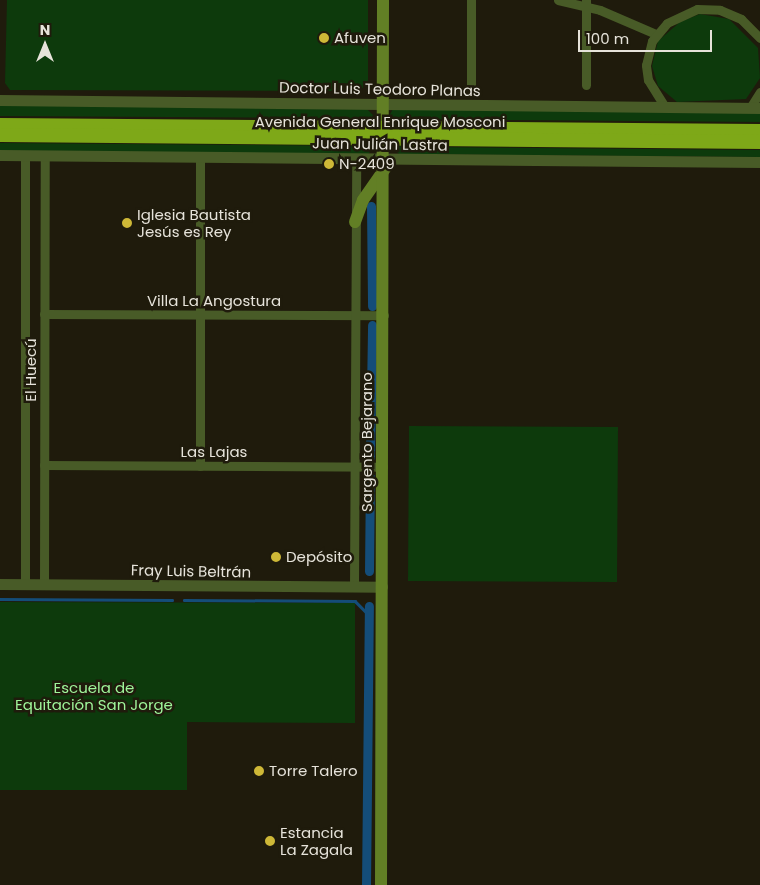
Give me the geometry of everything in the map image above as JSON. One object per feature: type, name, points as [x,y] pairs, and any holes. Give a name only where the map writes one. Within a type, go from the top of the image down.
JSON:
[{"type":"highway","name":"Avenida General Enrique Mosconi","points":[[0,124],[760,142]]},
{"type":"highway","name":"Avenida General Enrique Mosconi","points":[[0,135],[760,131]]},
{"type":"main road","name":"Sargento Bejarano","points":[[381,885],[385,163],[382,104],[382,0]]},
{"type":"main road","points":[[355,222],[363,200],[385,163]]},
{"type":"street","points":[[471,0],[471,84]]},
{"type":"street","points":[[558,0],[586,3],[656,34]]},
{"type":"street","points":[[586,3],[586,85]]},
{"type":"street","points":[[665,107],[647,73],[648,49],[656,34],[685,12],[708,4],[741,19],[760,38]]},
{"type":"street","points":[[755,108],[760,92]]},
{"type":"street","name":"Doctor Luis Teodoro Planas","points":[[0,100],[755,108]]},
{"type":"street","name":"Juan Julián Lastra","points":[[0,155],[356,158],[385,163],[760,162]]},
{"type":"street","name":"El Huecú","points":[[25,155],[26,584]]},
{"type":"street","name":"El Huecú","points":[[44,155],[44,584]]},
{"type":"street","points":[[200,157],[200,466]]},
{"type":"street","name":"Sargento Bejarano","points":[[354,587],[356,158]]},
{"type":"street","name":"Villa La Angostura","points":[[44,314],[384,315]]},
{"type":"street","name":"Las Lajas","points":[[44,465],[383,467]]},
{"type":"street","name":"Fray Luis Beltrán","points":[[0,584],[382,587]]},
{"type":"green space","points":[[7,0],[368,0],[368,83],[359,91],[10,90],[5,83]]},
{"type":"green space","points":[[700,14],[729,19],[758,48],[760,78],[746,99],[677,102],[658,86],[652,66],[658,41],[680,22]]},
{"type":"green space","points":[[0,104],[367,109],[373,115],[370,121],[350,123],[346,118],[0,116]]},
{"type":"green space","points":[[393,109],[760,112],[760,122],[395,119],[389,116]]},
{"type":"green space","points":[[0,143],[369,146],[372,150],[368,154],[0,151]]},
{"type":"green space","points":[[415,143],[419,147],[760,150],[760,157],[399,154],[395,150],[396,145]]},
{"type":"green space","points":[[409,426],[618,427],[617,582],[408,581]]},
{"type":"green space","name":"Escuela de Equitación San Jorge","points":[[0,602],[355,603],[355,723],[187,722],[187,790],[0,790]]},
{"type":"waterway","points":[[371,206],[372,306]]},
{"type":"waterway","points":[[370,457],[372,325]]},
{"type":"waterway","points":[[369,571],[370,477]]},
{"type":"waterway","points":[[0,599],[172,600]]},
{"type":"waterway","points":[[184,600],[355,601],[369,615]]},
{"type":"waterway","points":[[366,885],[369,606]]},
{"type":"place","name":"Afuven","points":[[324,38]]},
{"type":"place","name":"N-2409","points":[[329,164]]},
{"type":"place","name":"Iglesia Bautista Jesús es Rey","points":[[127,223]]},
{"type":"place","name":"Depósito","points":[[276,557]]},
{"type":"place","name":"Torre Talero","points":[[259,771]]},
{"type":"place","name":"Estancia La Zagala","points":[[270,841]]}]
